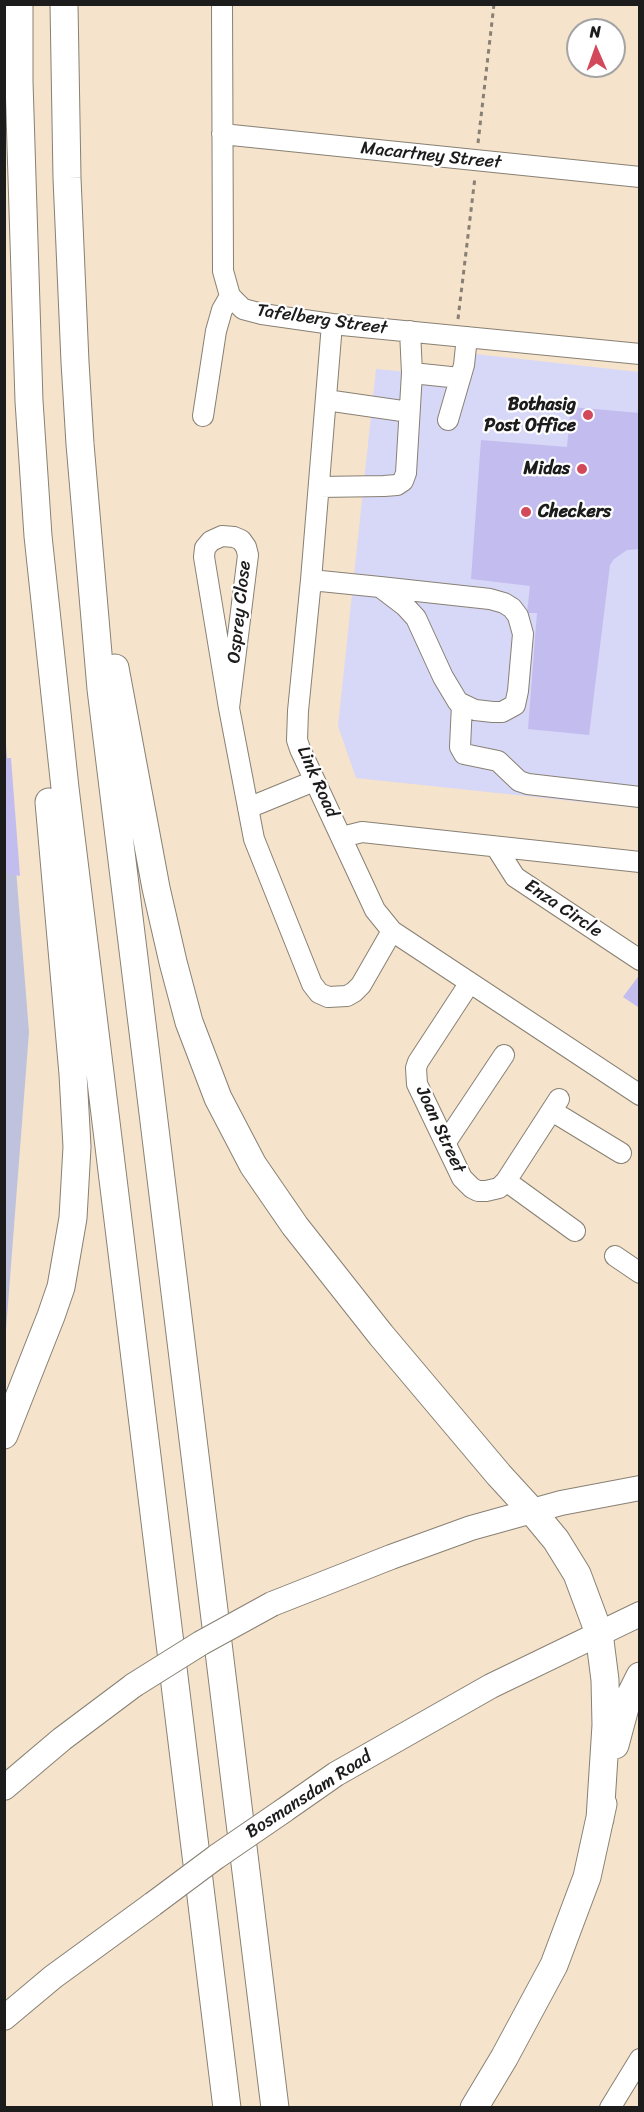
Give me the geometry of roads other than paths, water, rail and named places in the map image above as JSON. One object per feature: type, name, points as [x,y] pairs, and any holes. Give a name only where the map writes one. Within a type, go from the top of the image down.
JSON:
[{"type":"highway","points":[[19,4],[20,117],[29,390],[39,536],[65,788],[227,2108]]},
{"type":"highway","points":[[64,4],[65,125],[71,290],[80,444],[91,575],[113,792],[275,2108]]},
{"type":"highway","points":[[4,1435],[39,1350],[61,1287],[73,1218],[77,1147],[73,1074],[29,568],[39,536]]},
{"type":"highway","points":[[91,575],[98,587],[104,606],[156,888],[173,962],[189,1022],[218,1098],[253,1165],[295,1226],[338,1282],[556,1540],[577,1574],[599,1633],[604,1680],[606,1725],[600,1819]]},
{"type":"highway","points":[[474,2108],[554,1965],[583,1888],[618,1734],[626,1704],[639,1676]]},
{"type":"main road","points":[[4,1788],[62,1739],[134,1685],[201,1643],[272,1604],[451,1536],[532,1511],[639,1488]]},
{"type":"main road","name":"Bosmansdam Road","points":[[4,2019],[53,1977],[216,1857],[336,1774],[491,1686],[639,1614]]},
{"type":"street","points":[[203,416],[216,331],[222,310],[230,296],[223,271],[222,4]]},
{"type":"street","name":"Macartney Street","points":[[222,134],[639,177]]},
{"type":"street","name":"Tafelberg Street","points":[[230,296],[243,309],[332,324],[639,354]]},
{"type":"street","name":"Link Road","points":[[332,324],[297,732],[300,749],[375,910],[392,931],[639,1095]]},
{"type":"street","points":[[319,487],[384,486],[403,481],[406,473],[412,373],[410,331]]},
{"type":"street","points":[[448,420],[460,378],[467,337]]},
{"type":"street","points":[[412,373],[460,378]]},
{"type":"street","points":[[326,400],[409,412]]},
{"type":"street","name":"Osprey Close","points":[[229,708],[248,555],[241,540],[234,537],[222,537],[211,541],[205,548],[204,557],[229,708],[254,839],[312,984],[319,993],[328,997],[339,997],[354,992],[361,985],[392,931]]},
{"type":"street","points":[[311,580],[380,587],[490,599],[504,603],[518,616],[523,634],[515,705],[502,712],[475,710],[462,705],[453,696],[416,618],[405,606],[380,587]]},
{"type":"street","points":[[462,705],[460,747],[464,754],[498,761],[519,781],[528,784],[639,797]]},
{"type":"street","points":[[248,808],[314,781]]},
{"type":"street","name":"Enza Circle","points":[[342,837],[362,832],[639,862]]},
{"type":"street","name":"Enza Circle","points":[[496,847],[515,877],[639,960]]},
{"type":"street","name":"Joan Street","points":[[469,984],[418,1062],[417,1084],[462,1178],[472,1188],[486,1191],[493,1190],[506,1182]]},
{"type":"street","points":[[446,1142],[504,1054]]},
{"type":"street","points":[[575,1231],[506,1182],[555,1105],[621,1153]]},
{"type":"street","points":[[615,1256],[639,1273]]},
{"type":"street","points":[[610,2108],[639,2060]]},
{"type":"place","name":"Bothasig Post Office","points":[[588,415]]},
{"type":"place","name":"Midas","points":[[582,469]]},
{"type":"place","name":"Checkers","points":[[526,512]]}]
